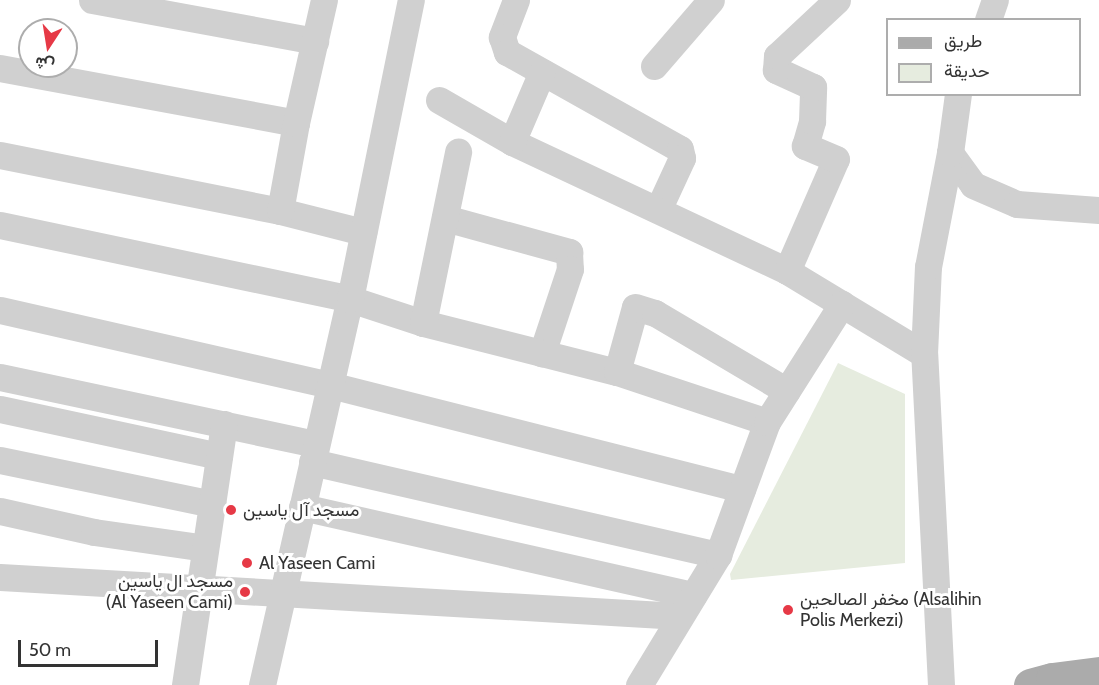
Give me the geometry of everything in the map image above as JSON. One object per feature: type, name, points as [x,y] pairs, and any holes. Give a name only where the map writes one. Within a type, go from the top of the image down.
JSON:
[{"type":"main road","points":[[1044,683],[1099,673]]},
{"type":"street","points":[[92,0],[315,41]]},
{"type":"street","points":[[280,211],[296,123],[324,0]]},
{"type":"street","points":[[262,685],[350,299],[411,0]]},
{"type":"street","points":[[516,0],[502,37],[507,52],[680,149],[681,158],[658,210]]},
{"type":"street","points":[[654,66],[711,0]]},
{"type":"street","points":[[787,271],[836,159],[805,146],[812,121],[813,87],[776,70],[777,56],[837,0]]},
{"type":"street","points":[[989,18],[995,0]]},
{"type":"street","points":[[0,68],[296,123]]},
{"type":"street","points":[[512,142],[542,72]]},
{"type":"street","points":[[941,685],[924,354],[928,267],[950,153],[958,96]]},
{"type":"street","points":[[439,100],[512,142],[787,271],[924,354]]},
{"type":"street","points":[[423,323],[458,152]]},
{"type":"street","points":[[950,153],[973,185],[1017,204],[1099,210]]},
{"type":"street","points":[[0,155],[280,211],[363,232]]},
{"type":"street","points":[[445,218],[569,252],[570,269],[542,353]]},
{"type":"street","points":[[0,225],[350,299],[423,323],[617,372],[767,422]]},
{"type":"street","points":[[639,685],[718,555],[767,422],[842,304]]},
{"type":"street","points":[[617,372],[635,307],[655,313],[787,391]]},
{"type":"street","points":[[0,310],[330,385],[742,489]]},
{"type":"street","points":[[0,377],[224,424],[314,453],[718,555]]},
{"type":"street","points":[[0,409],[219,456]]},
{"type":"street","points":[[185,685],[224,424]]},
{"type":"street","points":[[0,460],[212,504]]},
{"type":"street","points":[[302,507],[686,606]]},
{"type":"street","points":[[0,511],[94,532],[205,548]]},
{"type":"street","points":[[0,577],[284,593],[686,606]]},
{"type":"green space","points":[[838,363],[905,394],[905,563],[731,580],[730,574]]},
{"type":"place","name":"مسجد آل ياسين","points":[[231,510]]},
{"type":"place","name":"Al Yaseen Cami","points":[[247,563]]},
{"type":"place","name":"مسجد ال ياسين (Al Yaseen Cami)","points":[[245,592]]},
{"type":"place","name":"مخفر الصالحين (Alsalihin Polis Merkezi)","points":[[788,610]]}]
